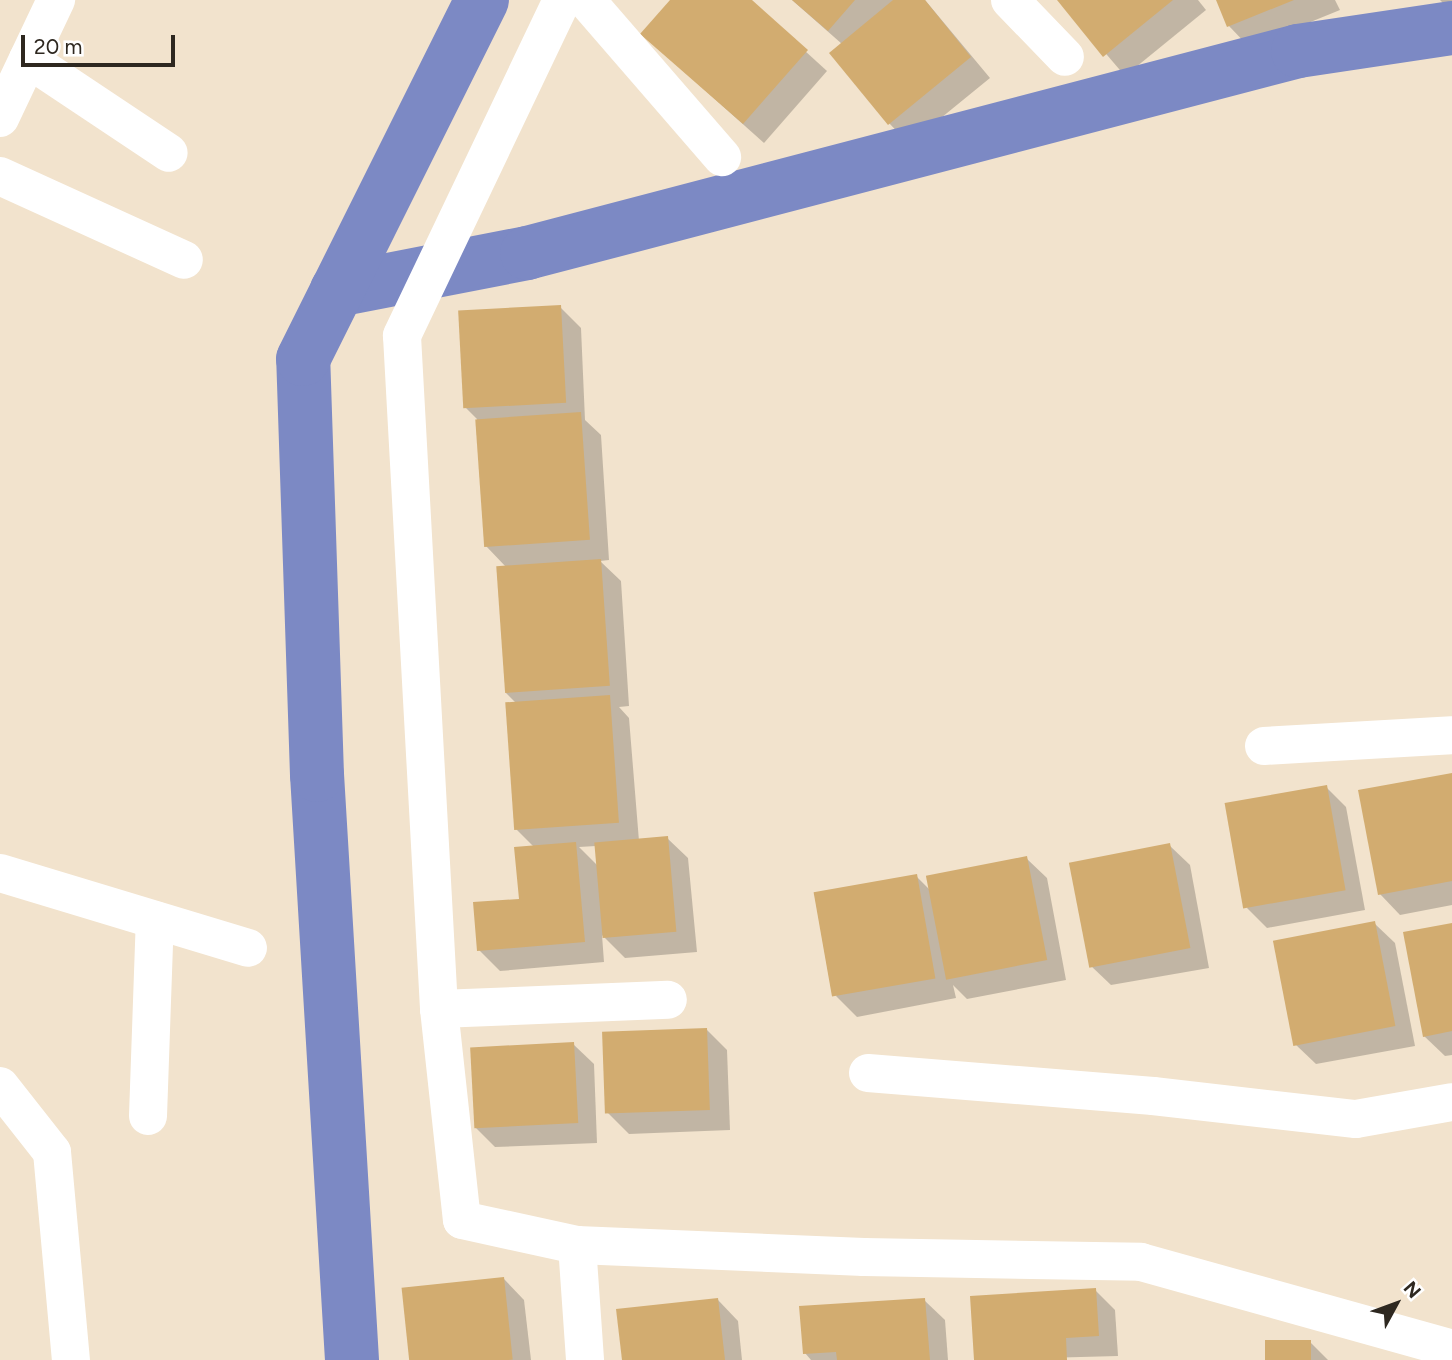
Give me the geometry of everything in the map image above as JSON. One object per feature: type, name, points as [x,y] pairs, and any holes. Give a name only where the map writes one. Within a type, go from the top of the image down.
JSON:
[{"type":"street","points":[[0,118],[56,0]]},
{"type":"street","points":[[562,0],[454,221],[402,337],[439,1009],[462,1220],[577,1245],[864,1257],[1141,1262],[1433,1351]]},
{"type":"street","points":[[586,0],[722,157]]},
{"type":"street","points":[[1010,0],[1065,57]]},
{"type":"street","points":[[28,59],[169,153]]},
{"type":"street","points":[[0,176],[184,260]]},
{"type":"street","points":[[1264,746],[1452,735]]},
{"type":"street","points":[[0,873],[248,948]]},
{"type":"street","points":[[148,1116],[155,920]]},
{"type":"street","points":[[439,1009],[667,1000]]},
{"type":"street","points":[[868,1073],[1153,1096],[1356,1119],[1452,1102]]},
{"type":"street","points":[[0,1086],[52,1152],[71,1360]]},
{"type":"street","points":[[577,1245],[584,1360]]},
{"type":"building","points":[[670,0],[752,0],[808,50],[743,124],[640,34]]},
{"type":"building","points":[[792,0],[855,0],[828,31]]},
{"type":"building","points":[[893,0],[925,0],[971,57],[888,125],[829,53]]},
{"type":"building","points":[[1057,0],[1173,0],[1103,57]]},
{"type":"building","points":[[1216,0],[1294,0],[1227,27]]},
{"type":"building","points":[[561,305],[566,403],[463,408],[458,310]]},
{"type":"building","points":[[581,412],[590,540],[484,547],[475,419]]},
{"type":"building","points":[[601,559],[610,686],[505,693],[496,566]]},
{"type":"building","points":[[610,695],[619,823],[514,830],[505,702]]},
{"type":"building","points":[[1452,773],[1452,881],[1378,895],[1358,790]]},
{"type":"building","points":[[1327,785],[1346,890],[1243,908],[1225,803]]},
{"type":"building","points":[[668,836],[676,932],[603,938],[594,842]]},
{"type":"building","points":[[576,842],[585,942],[477,951],[473,902],[519,899],[514,847]]},
{"type":"building","points":[[1170,843],[1190,948],[1089,968],[1069,863]]},
{"type":"building","points":[[1027,856],[1047,960],[946,980],[926,876]]},
{"type":"building","points":[[917,874],[935,978],[832,997],[814,892]]},
{"type":"building","points":[[1375,921],[1395,1026],[1293,1046],[1273,941]]},
{"type":"building","points":[[1452,923],[1452,1031],[1423,1037],[1403,932]]},
{"type":"building","points":[[707,1028],[710,1110],[605,1114],[602,1032]]},
{"type":"building","points":[[574,1042],[578,1123],[474,1128],[470,1047]]},
{"type":"building","points":[[504,1277],[513,1360],[409,1360],[402,1288]]},
{"type":"building","points":[[1096,1288],[1099,1336],[1066,1338],[1067,1360],[974,1360],[970,1296]]},
{"type":"building","points":[[718,1298],[725,1360],[622,1360],[616,1309]]},
{"type":"building","points":[[925,1298],[930,1360],[837,1360],[836,1352],[803,1354],[799,1306]]},
{"type":"building","points":[[1265,1340],[1311,1340],[1311,1360],[1265,1360]]},
{"type":"waterway","points":[[352,1360],[317,775],[303,359],[482,0]]},
{"type":"waterway","points":[[337,290],[527,253],[1298,51],[1452,28]]}]
